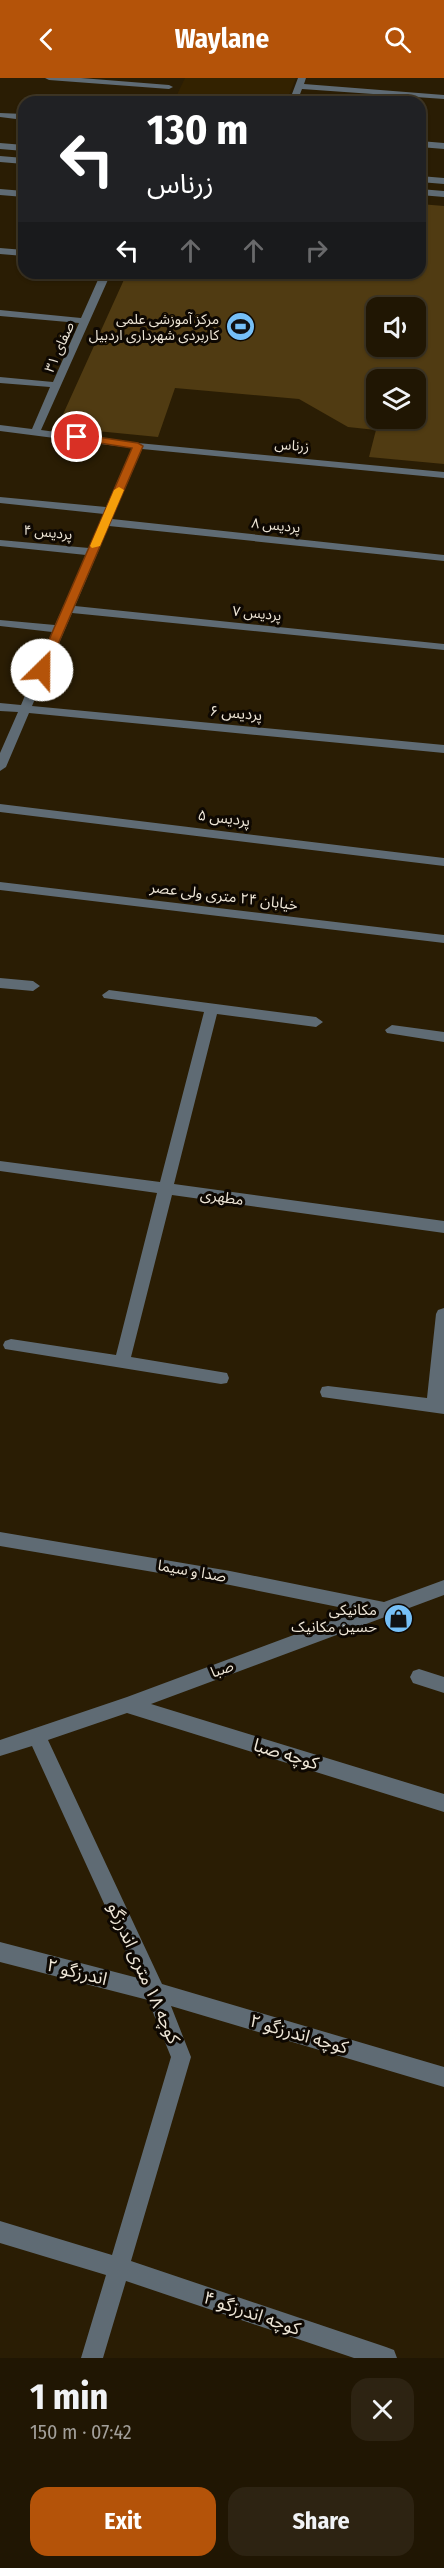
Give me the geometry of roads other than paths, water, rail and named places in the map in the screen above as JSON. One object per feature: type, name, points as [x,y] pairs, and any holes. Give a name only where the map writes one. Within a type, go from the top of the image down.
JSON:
[{"type":"street","points":[[50,78],[167,91],[174,78]]},
{"type":"street","points":[[295,96],[301,82],[444,97]]},
{"type":"street","points":[[0,115],[18,116]]},
{"type":"street","points":[[426,144],[444,146]]},
{"type":"street","points":[[0,146],[18,148]]},
{"type":"street","points":[[0,159],[18,160]]},
{"type":"street","points":[[426,180],[444,181]]},
{"type":"street","points":[[0,192],[18,194]]},
{"type":"street","points":[[426,192],[444,194]]},
{"type":"street","points":[[0,251],[18,253]]},
{"type":"street","name":"صفای ۳۱","points":[[36,431],[103,279]]},
{"type":"street","points":[[0,313],[85,321]]},
{"type":"street","points":[[0,380],[56,385]]},
{"type":"street","name":"زرناس","points":[[0,428],[138,446],[444,475]]},
{"type":"street","points":[[0,766],[138,446]]},
{"type":"street","points":[[0,500],[110,511]]},
{"type":"street","name":"پردیس ۸","points":[[105,522],[444,558]]},
{"type":"street","name":"پردیس ۴","points":[[0,543],[92,552]]},
{"type":"street","name":"پردیس ۷","points":[[68,609],[444,647]]},
{"type":"street","points":[[0,623],[59,629]]},
{"type":"street","name":"پردیس ۶","points":[[0,707],[444,749]]},
{"type":"street","name":"پردیس ۵","points":[[0,808],[444,862]]},
{"type":"street","name":"خیابان ۲۴ متری ولی عصر","points":[[0,886],[444,939]]},
{"type":"street","points":[[0,983],[33,986]]},
{"type":"street","points":[[109,994],[316,1022]]},
{"type":"street","points":[[122,1361],[212,1008]]},
{"type":"street","points":[[392,1030],[444,1037]]},
{"type":"street","name":"مطهری","points":[[0,1166],[444,1227]]},
{"type":"street","points":[[328,1392],[439,1406],[444,1314]]},
{"type":"street","points":[[11,1345],[221,1378]]},
{"type":"street","name":"صدا و سیما","points":[[0,1539],[230,1578],[384,1609]]},
{"type":"street","name":"صبا","points":[[0,1748],[128,1705],[444,1587]]},
{"type":"street","points":[[419,1677],[444,1685]]},
{"type":"street","name":"کوچه صبا","points":[[128,1705],[444,1803]]},
{"type":"street","name":"کوچه ۱۸ متری اندرزگو","points":[[36,1736],[154,1992],[181,2057],[92,2358]]},
{"type":"street","name":"اندرزگو ۲","points":[[0,1952],[154,1992]]},
{"type":"street","name":"کوچه اندرزگو ۲","points":[[154,1992],[444,2077]]},
{"type":"street","name":"کوچه اندرزگو ۴","points":[[0,2232],[118,2268],[386,2358]]},
{"type":"place","name":"مرکز آموزشی علمی کاربردی شهرداری اردبیل","points":[[240,327]]},
{"type":"place","name":"مکانیکی حسین مکانیک","points":[[398,1619]]}]
